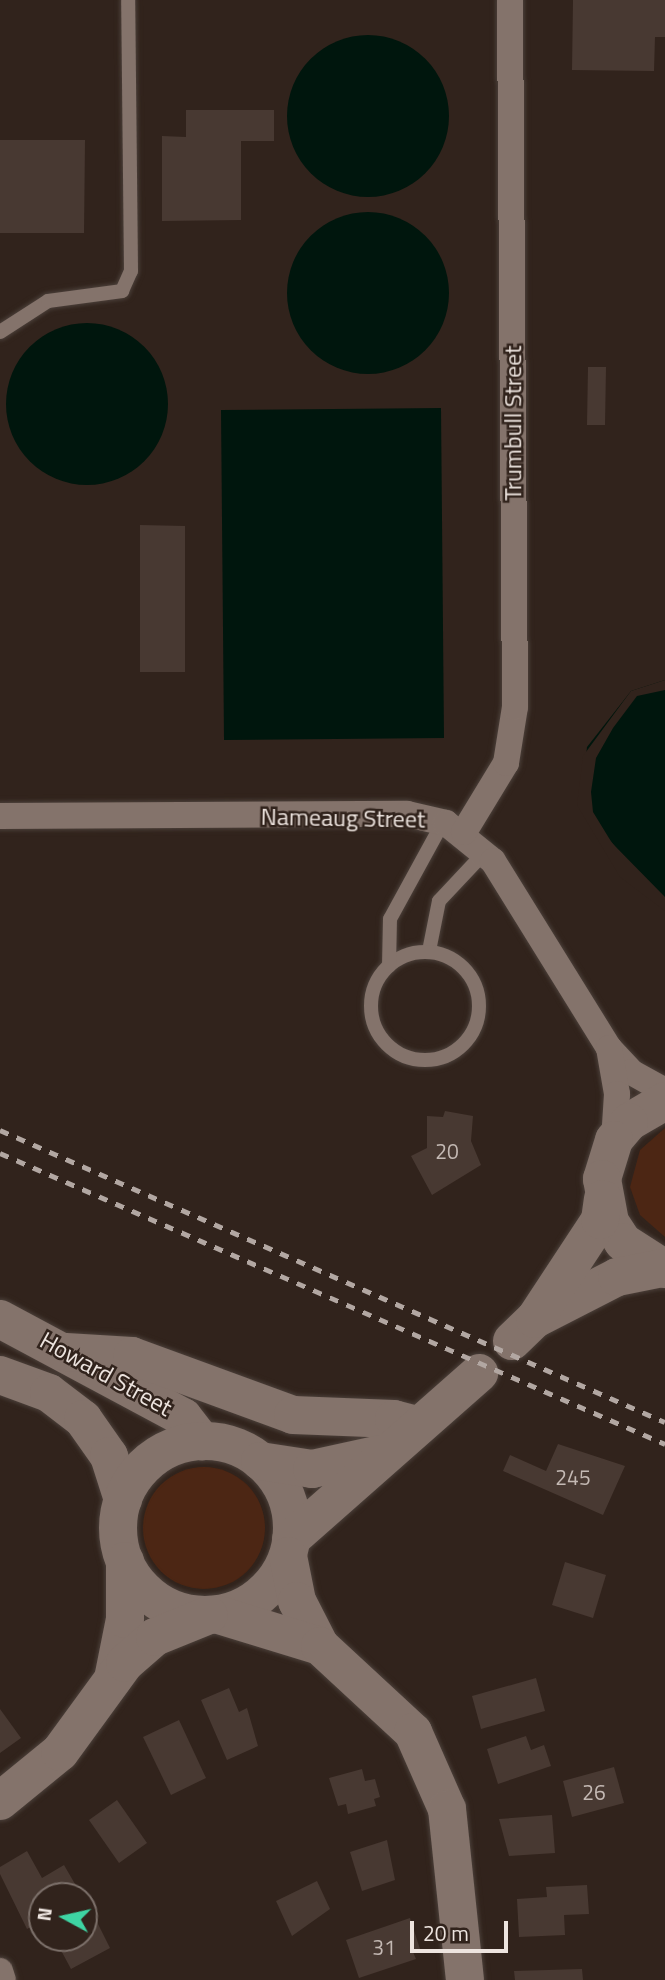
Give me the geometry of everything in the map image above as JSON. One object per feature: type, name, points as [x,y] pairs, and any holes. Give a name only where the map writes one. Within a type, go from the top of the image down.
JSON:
[{"type":"main road","points":[[664,1268],[617,1277],[524,1330],[600,1220],[614,1140],[629,1122],[665,1101]]},
{"type":"main road","points":[[603,1199],[623,1242],[664,1268]]},
{"type":"main road","name":"Howard Street","points":[[0,1319],[183,1417],[202,1441]]},
{"type":"main road","points":[[66,1352],[132,1356],[293,1415],[394,1419],[416,1425]]},
{"type":"main road","points":[[0,1801],[60,1752],[113,1679],[155,1637],[214,1615],[265,1591],[289,1547],[380,1454],[479,1374]]},
{"type":"main road","name":"Howard Street","points":[[0,1375],[49,1393],[83,1419],[109,1456],[122,1500]]},
{"type":"main road","points":[[113,1679],[125,1619],[125,1561],[118,1521],[122,1500],[145,1465],[181,1444],[202,1441],[260,1461],[312,1469],[380,1454]]},
{"type":"main road","points":[[260,1461],[285,1494],[297,1601],[320,1646],[397,1712],[439,1780],[452,1839],[465,1980]]},
{"type":"main road","points":[[125,1561],[159,1601],[320,1646]]},
{"type":"street","name":"Trumbull Street","points":[[454,827],[506,763],[515,707],[510,0]]},
{"type":"street","name":"Nameaug Street","points":[[0,817],[407,814],[454,827]]},
{"type":"street","points":[[454,827],[485,852],[609,1048],[631,1072],[665,1091]]},
{"type":"street","points":[[609,1048],[617,1094],[614,1140]]},
{"type":"street","points":[[0,1972],[4,1980]]},
{"type":"lane","points":[[0,332],[48,301],[122,291],[131,271],[128,0]]},
{"type":"lane","points":[[389,966],[429,951],[460,964],[478,993],[475,1027],[451,1054],[414,1059],[383,1040],[371,1006],[389,966],[390,919],[454,827]]},
{"type":"lane","points":[[429,951],[439,901],[485,852]]},
{"type":"shaded area","points":[[368,35],[399,41],[425,59],[443,85],[449,116],[443,147],[425,173],[399,191],[368,197],[337,191],[311,173],[293,147],[287,116],[293,85],[311,59],[337,41]]},
{"type":"shaded area","points":[[368,212],[399,218],[425,236],[443,262],[449,293],[443,324],[425,350],[399,368],[368,374],[337,368],[311,350],[293,324],[287,293],[293,262],[311,236],[337,218]]},
{"type":"shaded area","points":[[87,323],[118,329],[144,347],[162,373],[168,404],[162,435],[144,461],[118,479],[87,485],[56,479],[30,461],[12,435],[6,404],[12,373],[30,347],[56,329]]},
{"type":"shaded area","points":[[441,408],[444,738],[224,740],[221,410]]},
{"type":"shaded area","points":[[665,680],[665,907],[581,805],[587,747],[631,691]]},
{"type":"shaded area","points":[[665,1128],[665,1237],[640,1215],[630,1187],[640,1150]]},
{"type":"shaded area","points":[[204,1467],[227,1471],[247,1485],[261,1505],[265,1528],[261,1551],[247,1571],[227,1585],[204,1589],[181,1585],[161,1571],[147,1551],[143,1528],[147,1505],[161,1485],[181,1471]]},
{"type":"pier","points":[[665,680],[665,690],[637,696],[613,728],[596,758],[591,792],[593,812],[612,843],[665,897],[665,911],[620,877],[577,805],[583,756],[631,691]]},
{"type":"building","points":[[573,0],[665,0],[665,37],[655,37],[654,71],[572,70]]},
{"type":"building","points":[[186,110],[274,110],[274,141],[241,141],[241,220],[162,221],[162,136],[186,137]]},
{"type":"building","points":[[0,140],[85,140],[84,233],[0,233]]},
{"type":"building","points":[[588,367],[606,367],[605,425],[587,425]]},
{"type":"building","points":[[140,525],[185,526],[185,672],[140,672]]},
{"type":"building","points":[[445,1111],[473,1116],[471,1141],[481,1165],[432,1195],[411,1156],[427,1148],[427,1116],[443,1117]]},
{"type":"building","points":[[558,1444],[625,1466],[603,1515],[503,1471],[510,1455],[546,1471]]},
{"type":"building","points":[[565,1562],[606,1575],[593,1618],[552,1605]]},
{"type":"building","points":[[536,1678],[545,1711],[481,1729],[472,1696]]},
{"type":"building","points":[[229,1688],[239,1712],[247,1708],[258,1746],[227,1760],[201,1700]]},
{"type":"building","points":[[0,1709],[21,1738],[0,1753]]},
{"type":"building","points":[[179,1720],[206,1778],[171,1795],[143,1737]]},
{"type":"building","points":[[526,1736],[531,1750],[544,1745],[551,1766],[498,1784],[487,1749]]},
{"type":"building","points":[[614,1767],[624,1803],[572,1817],[563,1781]]},
{"type":"building","points":[[362,1769],[365,1781],[375,1779],[380,1797],[374,1799],[376,1806],[348,1814],[346,1804],[338,1806],[329,1778]]},
{"type":"building","points":[[117,1800],[147,1843],[119,1863],[89,1820]]},
{"type":"building","points":[[552,1815],[555,1853],[509,1856],[499,1819]]},
{"type":"building","points":[[387,1840],[395,1880],[362,1891],[350,1852]]},
{"type":"building","points":[[27,1851],[42,1878],[64,1865],[74,1882],[28,1882],[27,1929],[0,1874],[0,1867]]},
{"type":"building","points":[[317,1881],[330,1909],[292,1936],[276,1901]]},
{"type":"building","points":[[587,1885],[589,1914],[564,1915],[565,1935],[519,1937],[517,1899],[547,1897],[546,1887]]},
{"type":"building","points":[[410,1918],[420,1949],[413,1952],[416,1959],[359,1978],[346,1940]]},
{"type":"building","points":[[98,1924],[110,1948],[71,1969],[62,1952],[98,1952]]},
{"type":"building","points":[[582,1969],[583,1980],[515,1980],[514,1971]]},
{"type":"railway","points":[[0,1130],[665,1422]]},
{"type":"railway","points":[[0,1153],[665,1444]]}]
